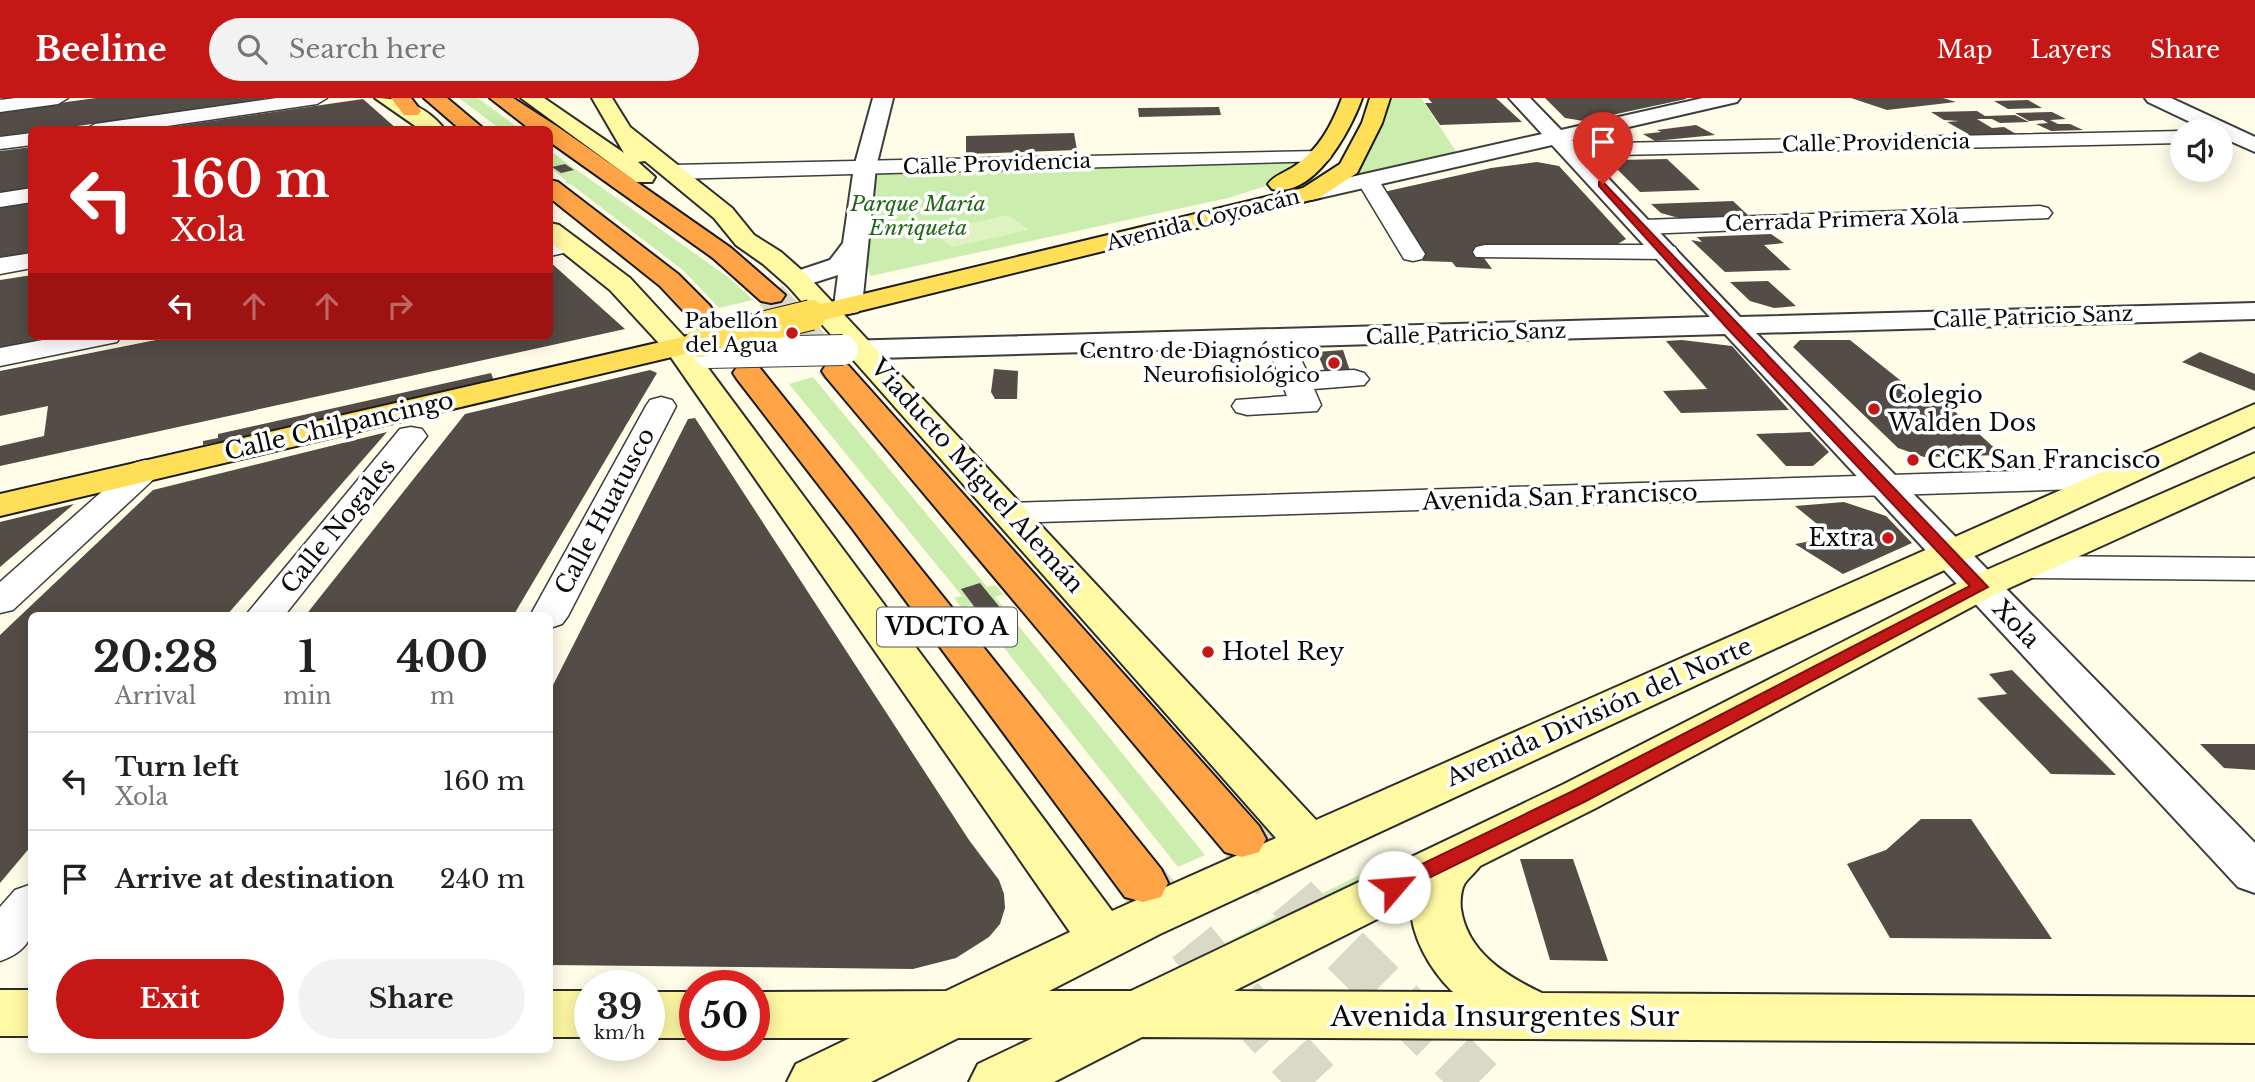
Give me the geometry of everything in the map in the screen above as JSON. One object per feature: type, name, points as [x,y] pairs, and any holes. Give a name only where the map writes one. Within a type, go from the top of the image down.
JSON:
[{"type":"highway","points":[[434,98],[470,126]]},
{"type":"highway","name":"Viaducto Miguel Alemán","points":[[500,98],[540,126]]},
{"type":"highway","name":"Viaducto Miguel Alemán","points":[[553,135],[722,253],[814,298]]},
{"type":"highway","points":[[663,177],[705,225],[722,253]]},
{"type":"highway","points":[[553,189],[645,260],[689,330]]},
{"type":"highway","points":[[553,214],[606,259],[647,283],[689,330]]},
{"type":"highway","name":"Viaducto Miguel Alemán","points":[[848,357],[1242,839]]},
{"type":"highway","name":"VDCTO A","points":[[748,373],[865,520],[1143,883]]},
{"type":"main road","points":[[385,98],[406,104],[431,126]]},
{"type":"main road","name":"Viaducto Miguel Alemán","points":[[531,98],[723,213],[745,240],[772,258],[814,298],[848,357],[1010,513],[1309,843]]},
{"type":"main road","name":"Viaducto Miguel Alemán","points":[[603,98],[624,132],[663,177]]},
{"type":"main road","name":"Avenida Coyoacán","points":[[689,330],[1250,196],[1305,171],[1320,157],[1344,122],[1352,98]]},
{"type":"main road","points":[[1311,193],[1349,169],[1373,123],[1380,98]]},
{"type":"main road","name":"Avenida Coyoacán","points":[[814,298],[1311,193]]},
{"type":"main road","points":[[556,242],[689,330],[1103,938]]},
{"type":"main road","name":"Calle Chilpancingo","points":[[0,505],[689,330]]},
{"type":"main road","name":"Calle Chilpancingo","points":[[0,478],[689,330]]},
{"type":"main road","name":"Avenida División del Norte","points":[[816,1082],[1103,938],[2255,414]]},
{"type":"main road","points":[[998,1082],[1580,796],[1980,587],[2255,463]]},
{"type":"main road","points":[[1467,850],[1452,862],[1436,893],[1440,932],[1450,951],[1485,988],[1536,1016]]},
{"type":"main road","points":[[0,1013],[28,1013]]},
{"type":"main road","points":[[553,1014],[574,1014]]},
{"type":"main road","name":"Avenida Insurgentes Sur","points":[[770,1015],[1139,1014],[2255,1020]]},
{"type":"street","points":[[0,106],[58,98]]},
{"type":"street","points":[[123,126],[317,98]]},
{"type":"street","points":[[814,298],[856,243],[865,167],[883,98]]},
{"type":"street","name":"Xola","points":[[1520,98],[1980,587],[2255,874]]},
{"type":"street","name":"Avenida Coyoacán","points":[[1311,193],[1564,144],[1730,98]]},
{"type":"street","points":[[2155,98],[2255,145]]},
{"type":"street","name":"Calle Providencia","points":[[1564,144],[2170,137]]},
{"type":"street","points":[[0,143],[28,140]]},
{"type":"street","name":"Calle Providencia","points":[[663,177],[865,167],[1320,157]]},
{"type":"street","points":[[1368,181],[1413,254]]},
{"type":"street","points":[[0,200],[28,196]]},
{"type":"street","name":"Cerrada Primera Xola","points":[[1643,227],[2040,213]]},
{"type":"street","points":[[814,298],[856,243]]},
{"type":"street","points":[[1485,252],[1666,252]]},
{"type":"street","points":[[0,265],[28,261]]},
{"type":"street","name":"Calle Patricio Sanz","points":[[689,330],[848,357],[1279,340],[2255,310]]},
{"type":"street","points":[[0,357],[87,340]]},
{"type":"street","points":[[1247,406],[1306,405],[1279,340]]},
{"type":"street","points":[[1296,381],[1354,379]]},
{"type":"street","name":"Calle Huatusco","points":[[551,612],[661,406]]},
{"type":"street","name":"Calle Nogales","points":[[267,612],[411,436]]},
{"type":"street","points":[[0,602],[145,470]]},
{"type":"street","name":"Avenida San Francisco","points":[[1010,513],[2110,478]]},
{"type":"street","points":[[2026,567],[2255,569]]},
{"type":"street","points":[[0,942],[28,908]]},
{"type":"green space","points":[[459,98],[478,98],[516,126],[496,126]]},
{"type":"green space","points":[[1385,98],[1421,98],[1457,153],[1358,175]]},
{"type":"green space","points":[[553,153],[728,277],[753,300],[719,308],[684,271],[572,185],[564,182],[567,181],[553,169]]},
{"type":"green space","name":"Parque María Enriqueta","points":[[1311,158],[1269,185],[1228,198],[870,276],[865,252],[869,169]]},
{"type":"green space","points":[[1009,215],[1029,230],[952,247],[933,231]]},
{"type":"green space","points":[[813,377],[987,587],[995,585],[1003,594],[995,597],[1205,855],[1178,867],[970,605],[962,608],[954,598],[962,596],[789,384]]},
{"type":"green space","points":[[1365,872],[1370,878],[1210,960],[1205,953]]},
{"type":"building","points":[[96,98],[264,98],[78,126],[28,126],[28,132],[0,136],[0,111]]},
{"type":"building","points":[[1428,98],[1496,98],[1522,122],[1440,125],[1425,103],[1432,103]]},
{"type":"building","points":[[1545,98],[1686,99],[1584,121],[1565,118]]},
{"type":"building","points":[[1851,98],[1943,98],[1956,102],[1887,110]]},
{"type":"building","points":[[363,99],[393,126],[177,126]]},
{"type":"building","points":[[2028,100],[2042,108],[2008,109],[1994,101]]},
{"type":"building","points":[[1219,107],[1221,115],[1139,117],[1138,108]]},
{"type":"building","points":[[1977,111],[1985,116],[2015,115],[2029,122],[2000,123],[1992,119],[1977,119],[1992,128],[2004,127],[2018,135],[1972,136],[1947,122],[1959,121],[1944,120],[1931,112]]},
{"type":"building","points":[[2052,112],[2066,119],[2050,120],[2083,130],[2051,131],[2036,124],[2048,123],[2043,120],[2029,121],[2015,113]]},
{"type":"building","points":[[1696,125],[1715,135],[1655,141],[1643,134],[1661,132],[1657,130]]},
{"type":"building","points":[[1074,133],[1077,150],[966,154],[966,136]]},
{"type":"building","points":[[28,148],[28,190],[0,194],[0,151]]},
{"type":"building","points":[[1667,159],[1700,190],[1640,192],[1614,166],[1617,160]]},
{"type":"building","points":[[1537,162],[1559,166],[1626,239],[1611,248],[1476,247],[1492,269],[1456,267],[1452,262],[1423,261],[1379,193],[1491,168]]},
{"type":"building","points":[[565,164],[574,170],[561,173],[553,167]]},
{"type":"building","points":[[1733,201],[1749,216],[1682,219],[1661,213],[1651,204]]},
{"type":"building","points":[[28,203],[28,254],[0,258],[0,207]]},
{"type":"building","points":[[1771,234],[1784,243],[1764,245],[1791,270],[1725,272],[1691,240],[1702,242],[1697,237]]},
{"type":"building","points":[[553,265],[625,329],[0,466],[0,446],[44,436],[48,406],[0,416],[0,371],[156,340],[553,340]]},
{"type":"building","points":[[28,276],[28,340],[42,340],[0,348],[0,280]]},
{"type":"building","points":[[1768,281],[1796,306],[1774,308],[1750,301],[1730,282]]},
{"type":"building","points":[[1682,340],[1732,346],[1789,410],[1681,413],[1663,391],[1707,389],[1666,341]]},
{"type":"building","points":[[1800,340],[1850,340],[1921,397],[1938,396],[2002,455],[1924,457],[1898,448],[1793,347]]},
{"type":"building","name":"Centro de Diagnóstico Neurofisiológico","points":[[1343,350],[1351,374],[1326,374],[1317,352]]},
{"type":"building","points":[[2200,352],[2255,374],[2255,391],[2182,362]]},
{"type":"building","points":[[994,369],[1018,371],[1017,399],[995,399],[991,392]]},
{"type":"building","points":[[650,370],[657,373],[515,612],[308,612],[465,414]]},
{"type":"building","points":[[491,373],[495,384],[219,446],[219,442],[203,445],[203,441],[218,438],[218,434]]},
{"type":"building","points":[[695,418],[969,840],[999,880],[1005,908],[1000,924],[989,937],[956,958],[913,969],[553,965],[553,685],[688,419]]},
{"type":"building","points":[[387,432],[230,612],[28,612],[28,850],[0,883],[0,635],[153,490]]},
{"type":"building","points":[[1810,432],[1829,452],[1813,466],[1786,466],[1756,434]]},
{"type":"building","points":[[1844,502],[1886,516],[1912,543],[1843,574],[1795,544],[1833,537],[1795,506]]},
{"type":"building","points":[[74,504],[0,567],[0,522]]},
{"type":"building","points":[[980,583],[1002,610],[982,617],[961,589]]},
{"type":"building","points":[[2012,670],[2116,775],[2051,774],[1977,698],[2007,694],[1989,674]]},
{"type":"building","points":[[2200,744],[2255,744],[2255,770],[2224,768]]},
{"type":"building","points":[[1921,819],[1971,819],[2052,939],[1890,938],[1847,864],[1886,850]]},
{"type":"building","points":[[1520,859],[1573,859],[1608,961],[1550,960]]},
{"type":"tunnel","points":[[771,295],[837,371]]},
{"type":"tunnel","points":[[1244,840],[1295,901],[1479,1082]]},
{"type":"tunnel","points":[[1144,884],[1235,995],[1315,1082]]},
{"type":"place","name":"Pabellón del Agua","points":[[792,333]]},
{"type":"place","name":"Centro de Diagnóstico Neurofisiológico","points":[[1334,363]]},
{"type":"place","name":"Colegio Walden Dos","points":[[1874,409]]},
{"type":"place","name":"CCK San Francisco","points":[[1913,460]]},
{"type":"place","name":"Extra","points":[[1888,538]]},
{"type":"place","name":"Hotel Rey","points":[[1208,652]]},
{"type":"route","points":[[1394,887],[1580,796],[1980,587],[1603,184]]}]
